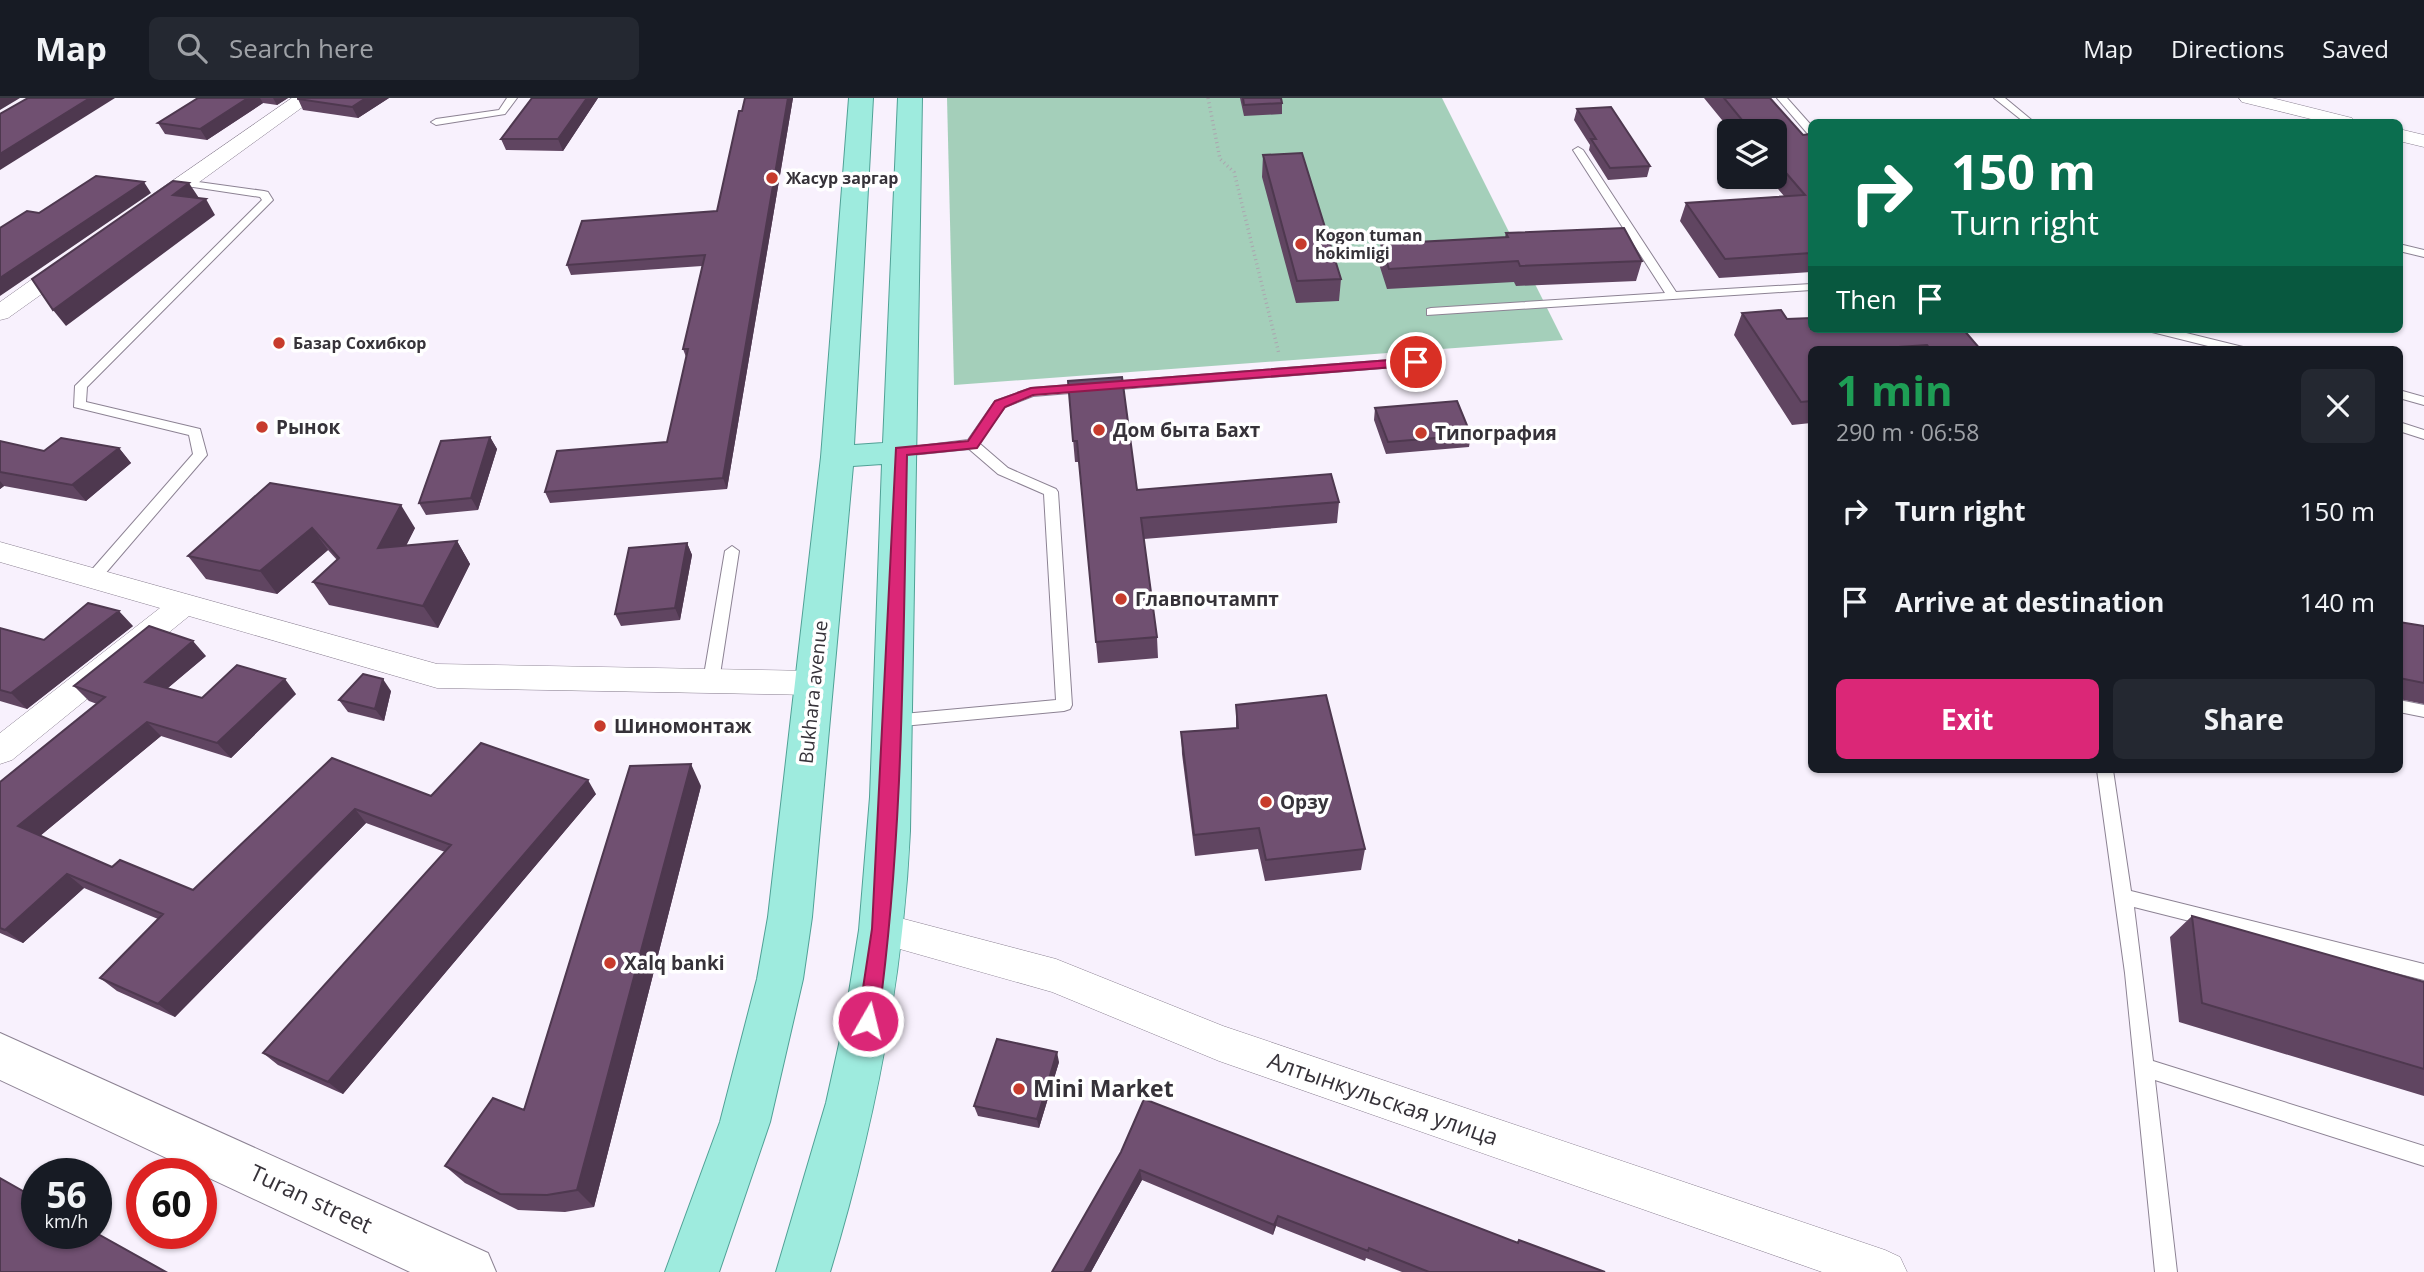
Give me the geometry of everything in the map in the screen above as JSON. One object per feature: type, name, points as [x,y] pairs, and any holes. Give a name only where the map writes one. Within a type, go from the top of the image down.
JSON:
[{"type":"main road","name":"Bukhara avenue","points":[[692,1272],[746,1122],[780,979],[790,917],[837,457],[861,98]]},
{"type":"main road","points":[[803,1272],[825,1207],[845,1128],[868,1021],[881,929],[892,721],[910,98]]},
{"type":"main road","points":[[837,457],[901,452]]},
{"type":"street","points":[[130,221],[306,98]]},
{"type":"street","points":[[2249,98],[2333,119]]},
{"type":"street","points":[[2403,136],[2424,141]]},
{"type":"street","points":[[0,313],[87,252]]},
{"type":"street","points":[[0,552],[437,676],[814,683]]},
{"type":"street","points":[[0,751],[184,604]]},
{"type":"street","name":"Алтынкульская улица","points":[[881,929],[1056,976],[1219,1043],[1885,1272]]},
{"type":"street","name":"Turan street","points":[[0,1056],[469,1272]]},
{"type":"lane","points":[[436,122],[502,112],[512,98]]},
{"type":"lane","points":[[1782,98],[1808,128]]},
{"type":"lane","points":[[1999,98],[2025,119]]},
{"type":"lane","points":[[1578,150],[1673,296]]},
{"type":"lane","points":[[93,578],[200,455],[195,432],[79,404],[81,386],[268,200],[264,194],[184,183]]},
{"type":"lane","points":[[2403,248],[2424,254]]},
{"type":"lane","points":[[1431,312],[1808,287]]},
{"type":"lane","points":[[2172,333],[2223,346]]},
{"type":"lane","points":[[972,444],[1000,404],[1031,391],[1416,362]]},
{"type":"lane","points":[[2403,395],[2424,401]]},
{"type":"lane","points":[[2403,427],[2424,435]]},
{"type":"lane","points":[[892,721],[1064,705],[1051,492],[1003,471],[972,444],[901,452]]},
{"type":"lane","points":[[710,681],[732,551]]},
{"type":"lane","points":[[2403,707],[2424,711]]},
{"type":"lane","points":[[2105,773],[2144,1067],[2166,1272]]},
{"type":"lane","points":[[2123,897],[2424,972]]},
{"type":"lane","points":[[2144,1067],[2424,1156]]},
{"type":"path","points":[[1208,98],[1220,159],[1234,172],[1283,372]]},
{"type":"green space","points":[[947,98],[1442,98],[1563,340],[954,385]]},
{"type":"building","points":[[28,98],[90,98],[0,154],[0,114]]},
{"type":"building","points":[[198,98],[248,98],[200,129],[158,123]]},
{"type":"building","points":[[298,98],[366,98],[352,107]]},
{"type":"building","points":[[532,98],[587,98],[558,139],[501,139]]},
{"type":"building","points":[[745,98],[788,98],[723,478],[545,492],[557,451],[667,442],[688,349],[683,349],[705,255],[567,265],[582,221],[717,211],[739,111],[742,111]]},
{"type":"building","points":[[1243,98],[1281,98],[1282,103],[1244,105]]},
{"type":"building","points":[[1724,98],[1770,98],[1803,135],[1808,134],[1808,253],[1725,259],[1686,203],[1805,195],[1787,174],[1787,119],[1741,119]]},
{"type":"building","points":[[1611,107],[1650,166],[1610,168],[1591,139],[1596,139],[1577,109]]},
{"type":"building","points":[[1302,153],[1341,279],[1297,281],[1263,155]]},
{"type":"building","points":[[96,176],[144,182],[0,278],[0,228],[27,211],[39,213]]},
{"type":"building","points":[[173,181],[189,183],[173,195],[206,199],[53,310],[32,279]]},
{"type":"building","points":[[1624,228],[1642,261],[1520,266],[1518,261],[1389,269],[1381,244],[1508,237],[1506,233]]},
{"type":"building","points":[[1781,310],[1787,319],[1808,318],[1808,333],[1966,333],[1978,346],[1808,346],[1808,401],[1801,402],[1742,313]]},
{"type":"building","points":[[1122,377],[1137,490],[1331,474],[1339,502],[1141,518],[1157,637],[1096,642],[1077,441],[1073,441],[1068,381]]},
{"type":"building","name":"Типография","points":[[1457,401],[1471,435],[1388,442],[1375,408]]},
{"type":"building","points":[[490,437],[471,498],[419,503],[441,441]]},
{"type":"building","points":[[61,438],[119,448],[72,485],[0,472],[0,441],[44,451]]},
{"type":"building","points":[[270,483],[401,505],[378,548],[457,541],[423,606],[313,582],[339,558],[312,528],[260,571],[188,556]]},
{"type":"building","points":[[687,543],[675,608],[615,614],[629,548]]},
{"type":"building","points":[[88,603],[119,611],[11,693],[0,690],[0,628],[44,640]]},
{"type":"building","points":[[2403,623],[2424,626],[2424,683],[2403,679]]},
{"type":"building","points":[[149,626],[193,641],[145,682],[202,698],[237,665],[285,679],[217,743],[147,722],[18,826],[112,867],[120,860],[193,890],[332,758],[431,796],[481,743],[588,780],[328,1082],[263,1053],[451,845],[355,809],[158,1004],[100,978],[163,914],[67,874],[5,930],[0,928],[0,782],[105,697],[74,686]]},
{"type":"building","points":[[363,674],[383,679],[375,709],[339,700]]},
{"type":"building","name":"Орзу","points":[[1326,695],[1365,849],[1266,860],[1259,828],[1194,835],[1181,732],[1238,728],[1236,705]]},
{"type":"building","points":[[691,764],[577,1190],[547,1195],[500,1194],[445,1166],[493,1098],[524,1110],[630,766]]},
{"type":"building","points":[[2192,916],[2424,982],[2424,1069],[2202,1003]]},
{"type":"building","name":"Mini Market","points":[[997,1039],[1057,1052],[1037,1119],[974,1106]]},
{"type":"building","points":[[1144,1099],[1518,1243],[1519,1240],[1605,1272],[1429,1272],[1278,1216],[1274,1225],[1140,1170],[1084,1272],[1052,1272],[1121,1152]]},
{"type":"building","points":[[0,1178],[21,1190],[21,1249],[112,1249],[112,1242],[166,1272],[0,1272]]},
{"type":"place","name":"Жасур заргар","points":[[772,178]]},
{"type":"place","name":"Kogon tuman hokimligi","points":[[1301,244]]},
{"type":"place","name":"Базар Сохибкор","points":[[279,343]]},
{"type":"place","name":"Рынок","points":[[262,427]]},
{"type":"place","name":"Дом быта Бахт","points":[[1099,430]]},
{"type":"place","name":"Типография","points":[[1421,433]]},
{"type":"place","name":"Главпочтампт","points":[[1121,599]]},
{"type":"place","name":"Шиномонтаж","points":[[600,726]]},
{"type":"place","name":"Орзу","points":[[1266,802]]},
{"type":"place","name":"Xalq banki","points":[[610,963]]},
{"type":"place","name":"Mini Market","points":[[1019,1089]]},
{"type":"route","points":[[868,1021],[881,929],[892,721],[901,452],[972,444],[1000,404],[1031,391],[1416,362]]}]
